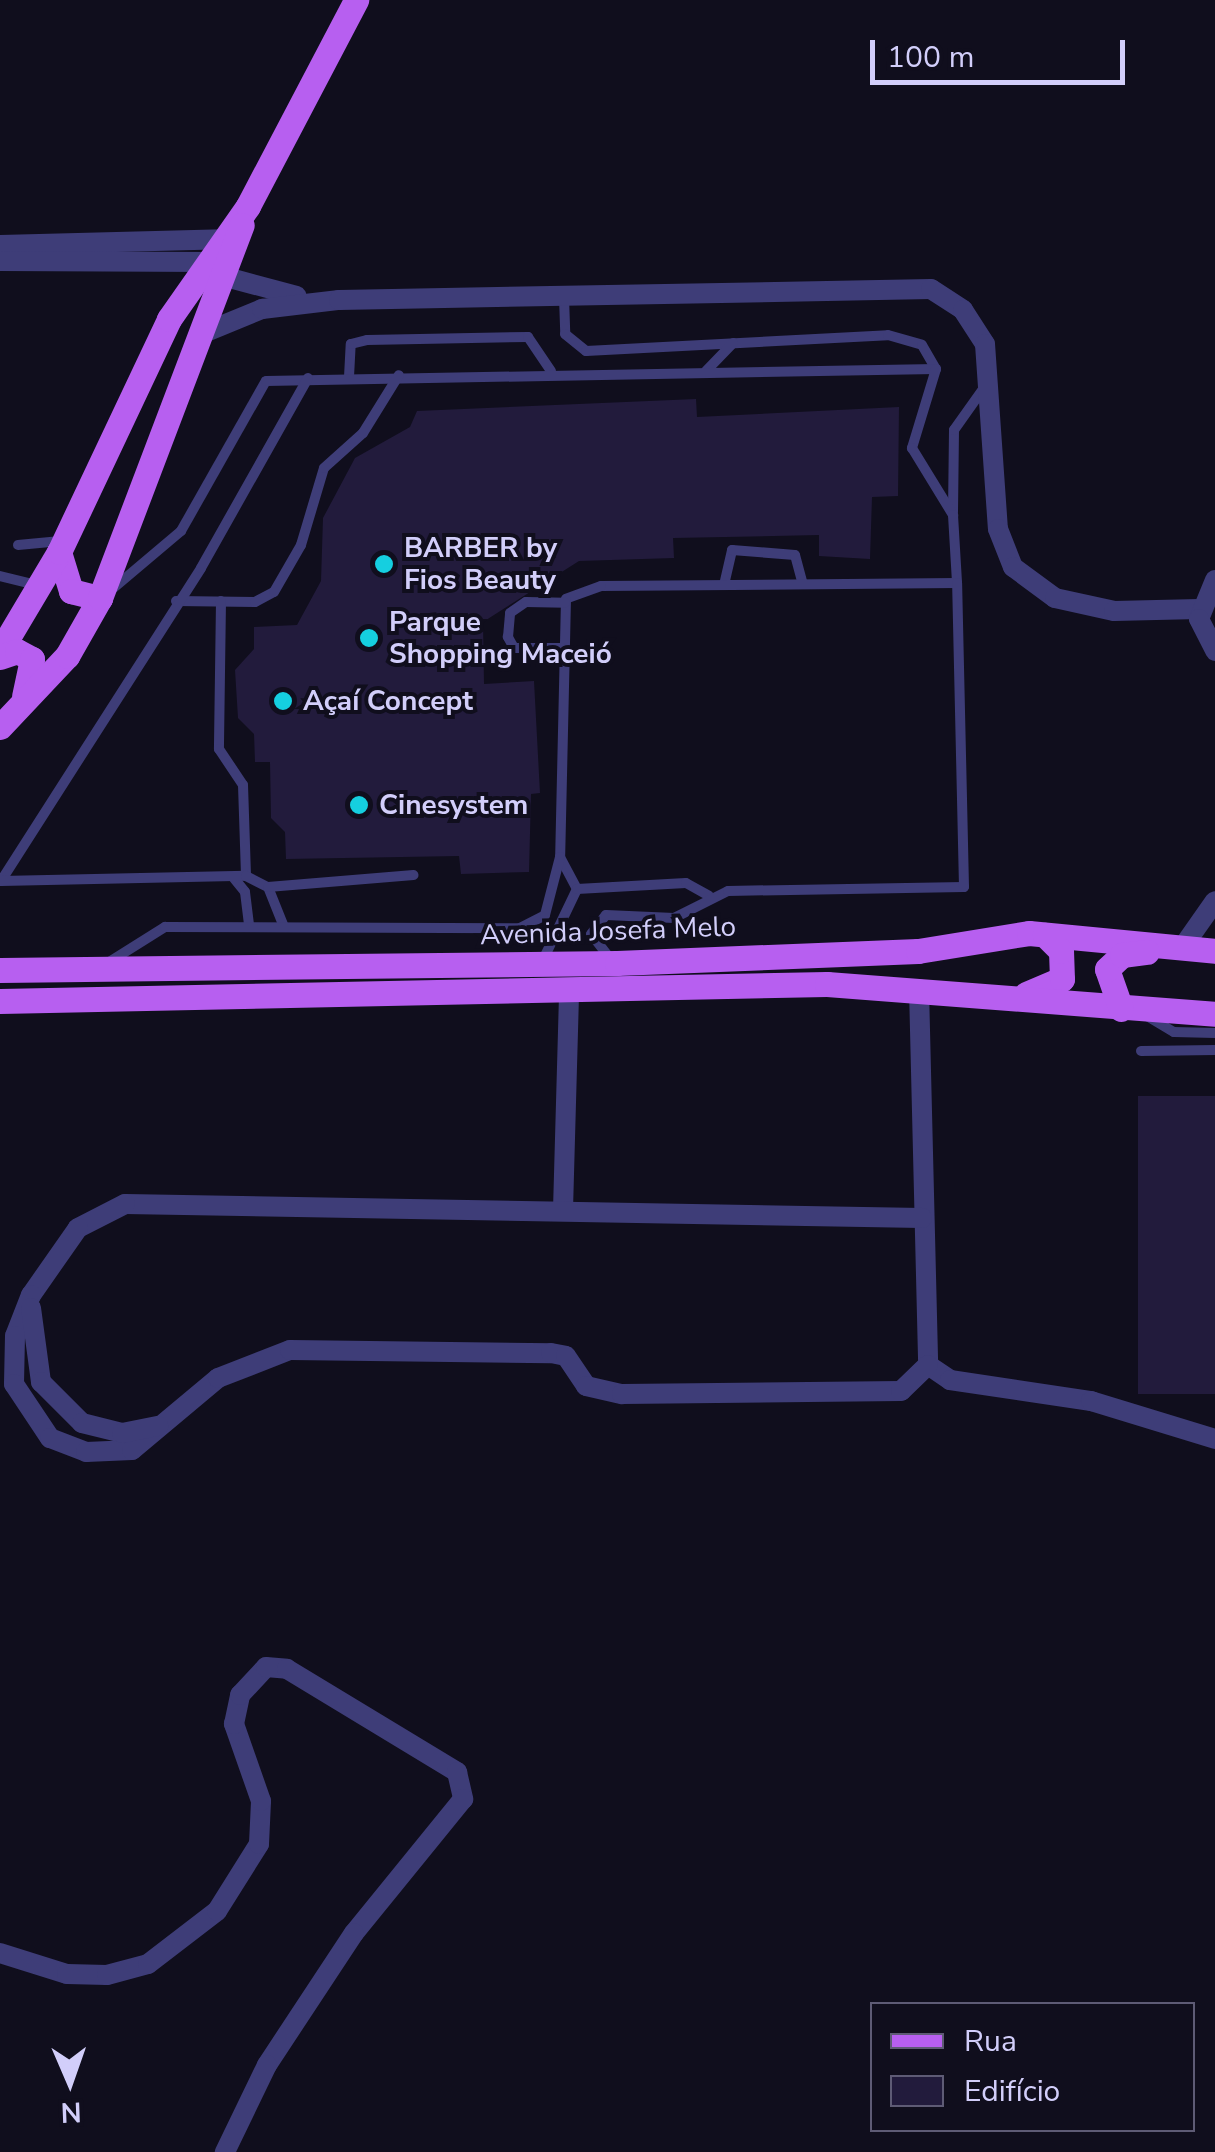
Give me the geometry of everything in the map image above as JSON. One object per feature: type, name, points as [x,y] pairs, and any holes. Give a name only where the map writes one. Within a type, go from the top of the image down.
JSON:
[{"type":"main road","points":[[0,654],[62,547],[124,405],[216,269],[356,0]]},
{"type":"main road","points":[[0,727],[67,656],[100,598],[206,332],[223,240],[248,206]]},
{"type":"main road","points":[[62,547],[72,591],[100,598]]},
{"type":"main road","points":[[0,654],[17,651],[32,659],[22,700]]},
{"type":"main road","points":[[981,996],[1054,988],[1064,968],[1045,934]]},
{"type":"main road","name":"Avenida Josefa Melo","points":[[0,970],[98,972],[618,963],[918,951],[1045,934],[1215,951]]},
{"type":"main road","points":[[1129,1009],[1107,982],[1111,961],[1179,948]]},
{"type":"main road","points":[[0,1001],[569,991],[919,990],[1215,1014]]},
{"type":"street","points":[[0,245],[223,240]]},
{"type":"street","points":[[0,261],[216,269],[252,291],[339,300]]},
{"type":"street","points":[[206,332],[262,309],[339,300],[932,289],[973,323],[993,376],[998,529],[1012,567],[1055,598],[1114,611],[1199,609]]},
{"type":"street","points":[[1199,609],[1215,580]]},
{"type":"street","points":[[1199,609],[1215,650]]},
{"type":"street","points":[[1179,948],[1215,901]]},
{"type":"street","points":[[919,990],[928,1365],[901,1391],[622,1394],[586,1386],[566,1356],[550,1353],[290,1350],[218,1378],[132,1450],[86,1452],[38,1424],[14,1384],[15,1336],[31,1295],[78,1228],[125,1204],[922,1218]]},
{"type":"street","points":[[563,1210],[569,991]]},
{"type":"street","points":[[31,1295],[40,1382],[82,1423],[122,1433],[165,1425]]},
{"type":"street","points":[[928,1365],[950,1380],[1091,1401],[1215,1439]]},
{"type":"street","points":[[38,1424],[62,1426],[61,1401]]},
{"type":"street","points":[[0,1952],[67,1974],[107,1975],[148,1964],[217,1911],[259,1844],[260,1801],[234,1724],[240,1695],[266,1667],[287,1669],[457,1772],[467,1791],[354,1933],[267,2065],[224,2152]]},
{"type":"lane","points":[[564,297],[564,334],[586,351],[901,336],[922,345],[936,369],[912,448],[953,515]]},
{"type":"lane","points":[[349,377],[354,341],[404,339],[528,337],[552,370]]},
{"type":"lane","points":[[706,371],[733,343]]},
{"type":"lane","points":[[100,598],[181,530],[259,385],[308,378],[552,370],[706,371],[728,380],[936,369]]},
{"type":"lane","points":[[176,601],[222,602],[274,592],[301,545],[324,468],[363,433],[399,375]]},
{"type":"lane","points":[[618,963],[594,946],[600,917],[674,918],[709,896],[964,887],[965,623],[957,582],[953,515],[954,430],[993,376]]},
{"type":"lane","points":[[308,378],[176,601],[0,881],[246,876],[268,887],[414,875]]},
{"type":"lane","points":[[18,546],[62,547]]},
{"type":"lane","points":[[724,585],[732,550],[795,555],[803,584]]},
{"type":"lane","points":[[0,576],[37,585]]},
{"type":"lane","points":[[562,648],[514,648],[508,637],[510,613],[526,602],[565,603],[590,586],[957,582]]},
{"type":"lane","points":[[222,602],[219,749],[243,785],[246,876]]},
{"type":"lane","points":[[98,972],[165,926],[530,926],[550,904],[560,857],[565,603]]},
{"type":"lane","points":[[539,965],[569,922],[578,889],[560,857]]},
{"type":"lane","points":[[232,876],[245,892],[248,926]]},
{"type":"lane","points":[[578,889],[686,882],[709,896]]},
{"type":"lane","points":[[268,887],[284,928]]},
{"type":"lane","points":[[1129,1009],[1174,1032],[1215,1034]]},
{"type":"lane","points":[[1141,1051],[1215,1050]]},
{"type":"building","name":"Parque Shopping Maceió","points":[[696,399],[697,417],[899,407],[898,496],[872,497],[870,559],[819,556],[819,535],[673,538],[674,558],[579,561],[483,622],[484,684],[534,681],[540,793],[531,794],[529,872],[461,874],[459,856],[286,859],[285,832],[271,818],[270,762],[255,762],[254,734],[238,718],[235,670],[254,649],[254,627],[297,625],[321,581],[323,518],[355,458],[410,427],[417,411]]},
{"type":"building","points":[[1138,1096],[1215,1096],[1215,1394],[1138,1394]]},
{"type":"place","name":"BARBER by Fios Beauty","points":[[384,564]]},
{"type":"place","name":"Parque Shopping Maceió","points":[[369,638]]},
{"type":"place","name":"Açaí Concept","points":[[283,701]]},
{"type":"place","name":"Cinesystem","points":[[359,805]]}]
